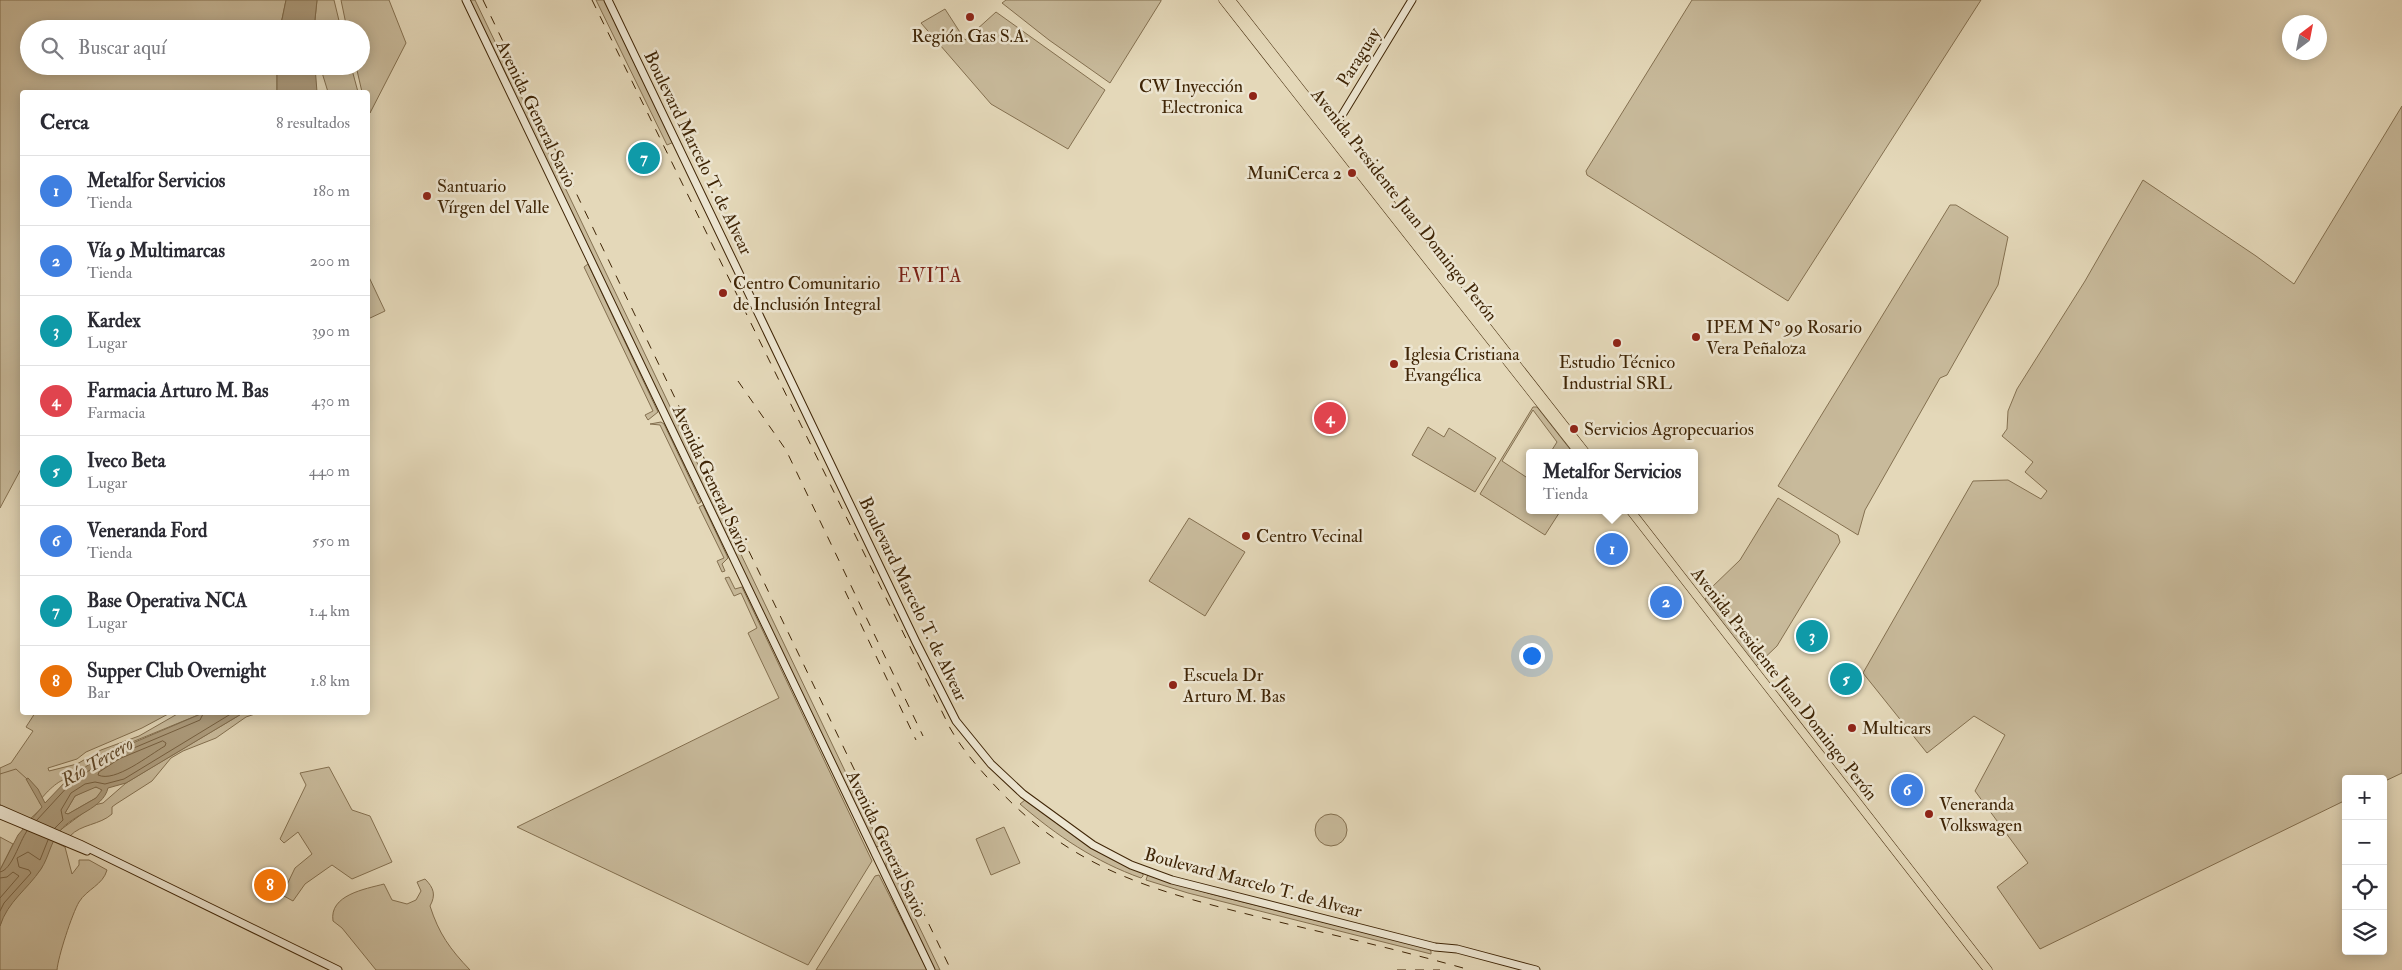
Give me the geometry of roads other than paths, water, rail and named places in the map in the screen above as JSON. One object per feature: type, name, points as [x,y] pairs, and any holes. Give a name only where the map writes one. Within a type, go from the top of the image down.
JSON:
[{"type":"main road","name":"Avenida General Savio","points":[[466,0],[931,970]]},
{"type":"main road","name":"Boulevard Marcelo T. de Alvear","points":[[608,0],[916,642],[956,721],[985,758],[1015,787],[1058,821],[1093,845],[1131,865],[1214,892],[1435,947],[1457,949],[1536,970]]},
{"type":"main road","name":"Avenida Presidente Juan Domingo Perón","points":[[1223,0],[1576,449]]},
{"type":"main road","name":"Avenida Presidente Juan Domingo Perón","points":[[1231,0],[1583,449]]},
{"type":"main road","name":"Paraguay","points":[[1333,130],[1412,0]]},
{"type":"main road","name":"Avenida Presidente Juan Domingo Perón","points":[[1627,514],[1982,970]]},
{"type":"main road","name":"Avenida Presidente Juan Domingo Perón","points":[[1633,514],[1988,970]]},
{"type":"main road","points":[[0,809],[79,846]]},
{"type":"main road","points":[[0,814],[115,861],[338,970]]},
{"type":"water","points":[[286,0],[317,0],[315,20],[282,20]]},
{"type":"water","points":[[277,75],[316,75],[317,90],[277,90]]},
{"type":"water","name":"Río Tercero","points":[[198,715],[240,715],[126,783],[108,788],[100,801],[72,820],[60,831],[41,869],[8,909],[0,926],[0,870],[18,835],[42,807],[26,779],[28,778],[38,789],[45,803],[68,779],[100,757]],"holes":[[[96,787],[102,790],[96,798],[68,814],[65,813],[75,796]]]},
{"type":"waterway","points":[[0,774],[16,769],[27,779]]},
{"type":"railway","points":[[483,0],[951,970]]},
{"type":"railway","points":[[592,0],[950,728],[966,753],[986,776],[1029,819],[1060,842],[1091,861],[1124,876],[1194,900],[1470,970]]},
{"type":"railway","points":[[738,381],[786,450],[923,736]]},
{"type":"railway","points":[[845,591],[916,740]]},
{"type":"railway","points":[[1397,970],[1440,970]]},
{"type":"place","name":"Región Gas S.A.","points":[[970,17]]},
{"type":"place","name":"CW Inyección Electronica","points":[[1253,96]]},
{"type":"place","name":"Base Operativa NCA","points":[[644,158]]},
{"type":"place","name":"MuniCerca 2","points":[[1352,173]]},
{"type":"place","name":"Santuario Vírgen del Valle","points":[[427,196]]},
{"type":"place","name":"Centro Comunitario de Inclusión Integral","points":[[723,293]]},
{"type":"place","name":"IPEM Nº 99 Rosario Vera Peñaloza","points":[[1696,337]]},
{"type":"place","name":"Estudio Técnico Industrial SRL","points":[[1617,343]]},
{"type":"place","name":"Iglesia Cristiana Evangélica","points":[[1394,364]]},
{"type":"place","name":"Farmacia Arturo M. Bas","points":[[1330,418]]},
{"type":"place","name":"Servicios Agropecuarios","points":[[1574,429]]},
{"type":"place","name":"Centro Vecinal","points":[[1246,536]]},
{"type":"place","name":"Metalfor Servicios","points":[[1612,549]]},
{"type":"place","name":"Vía 9 Multimarcas","points":[[1666,602]]},
{"type":"place","name":"Kardex","points":[[1812,636]]},
{"type":"place","name":"Iveco Beta","points":[[1846,679]]},
{"type":"place","name":"Escuela Dr Arturo M. Bas","points":[[1173,685]]},
{"type":"place","name":"Multicars","points":[[1852,728]]},
{"type":"place","name":"Veneranda Ford","points":[[1907,790]]},
{"type":"place","name":"Veneranda Volkswagen","points":[[1929,814]]},
{"type":"place","name":"Supper Club Overnight","points":[[270,885]]},
{"type":"district","name":"EVITA","points":[[930,276]]}]
